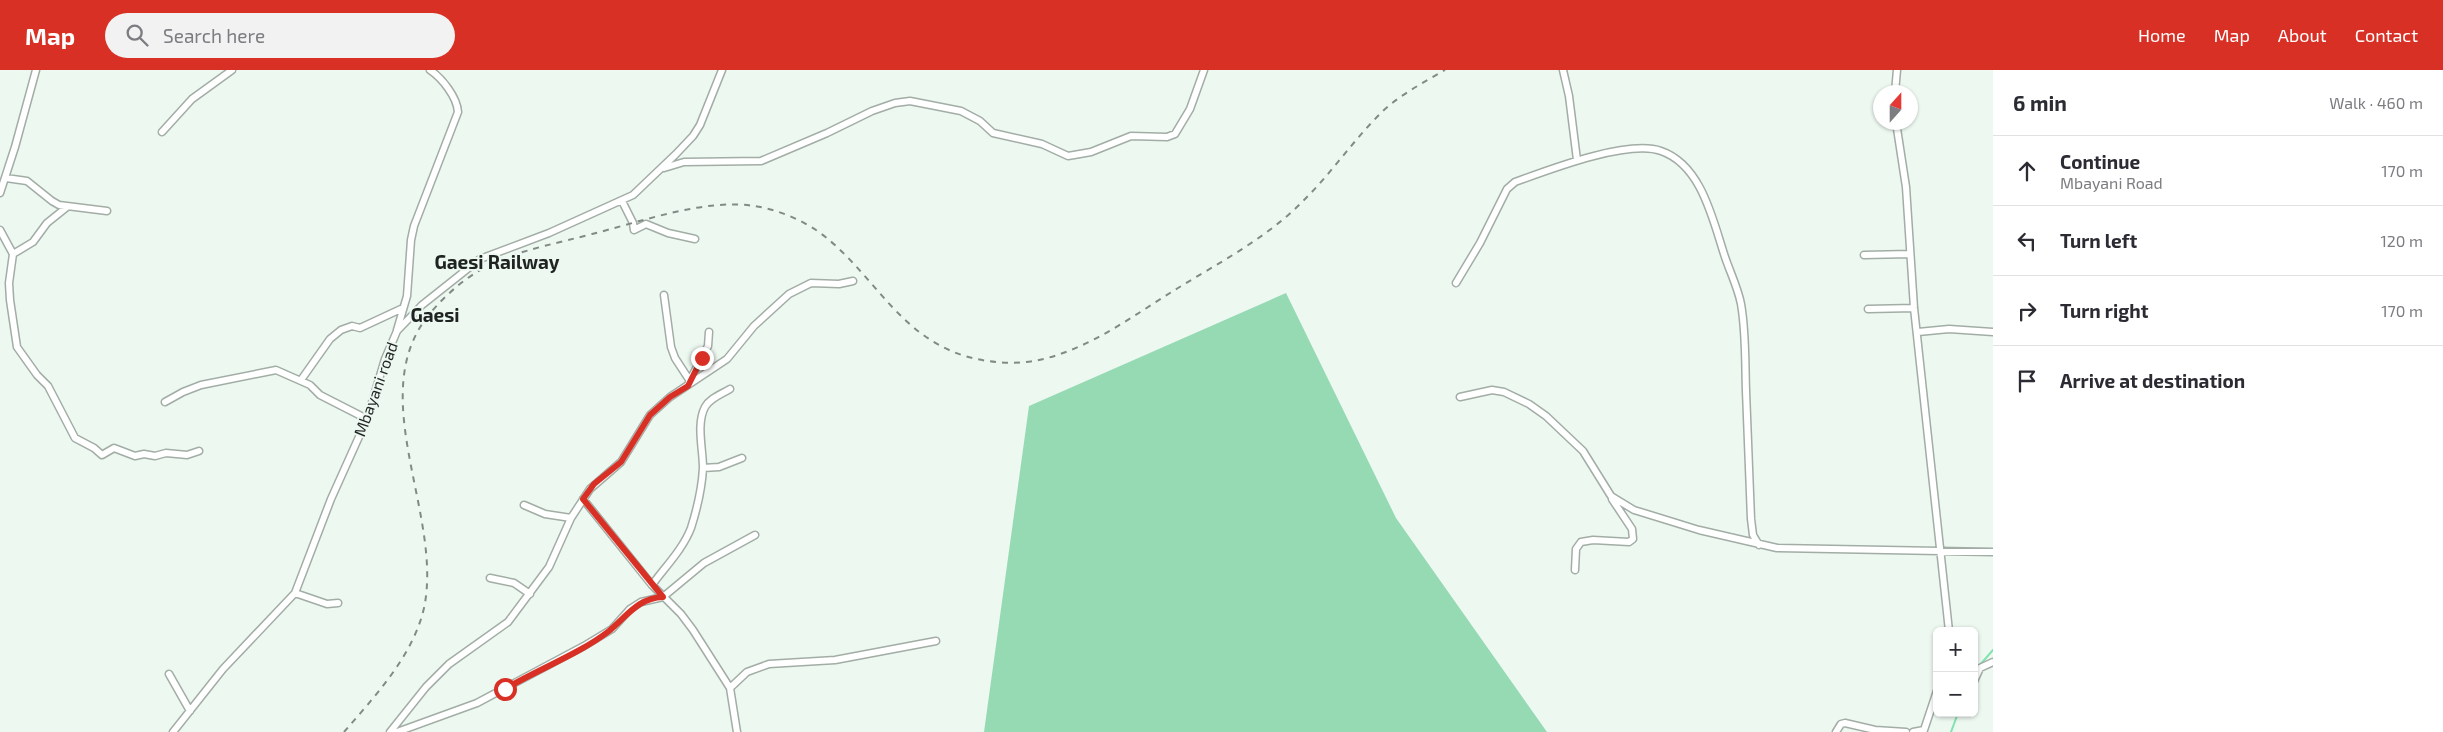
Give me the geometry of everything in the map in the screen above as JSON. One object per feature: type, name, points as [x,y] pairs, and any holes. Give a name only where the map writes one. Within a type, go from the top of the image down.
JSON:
[{"type":"street","points":[[0,193],[6,178],[36,70]]},
{"type":"street","points":[[162,132],[192,99],[232,70]]},
{"type":"street","points":[[397,331],[407,296],[412,233],[458,112],[454,99],[438,76],[430,70]]},
{"type":"street","name":"Mbayani road","points":[[173,732],[223,669],[295,593],[331,499],[367,419],[387,352],[397,331],[422,305],[480,259],[549,233],[633,195],[676,154],[700,125],[722,70]]},
{"type":"street","points":[[660,170],[684,162],[761,160],[826,134],[872,111],[895,103],[910,101],[960,111],[980,121],[993,133],[1042,144],[1068,156],[1091,152],[1131,136],[1167,137],[1175,134],[1190,109],[1204,70]]},
{"type":"street","points":[[1563,70],[1569,96],[1577,160]]},
{"type":"street","points":[[1895,85],[1897,70]]},
{"type":"street","points":[[1897,130],[1906,187],[1914,308],[1948,627]]},
{"type":"street","points":[[1456,283],[1510,186],[1538,173],[1577,160],[1625,150],[1651,148],[1660,150],[1680,162],[1691,174],[1703,195],[1740,302],[1744,334],[1751,519],[1758,545]]},
{"type":"street","points":[[6,178],[27,181],[52,201],[67,206],[107,211]]},
{"type":"street","points":[[622,200],[633,223],[634,230],[646,224],[668,233],[695,238]]},
{"type":"street","points":[[13,254],[33,242],[47,223],[67,206]]},
{"type":"street","points":[[0,230],[13,254],[10,300],[17,347],[48,386],[75,438],[94,448],[102,456],[114,448],[135,456],[144,454],[154,456],[166,453],[187,455],[199,452]]},
{"type":"street","points":[[1864,255],[1910,254]]},
{"type":"street","points":[[390,732],[436,677],[462,653],[499,630],[530,594],[549,567],[571,518],[583,499],[594,484],[621,462],[650,415],[670,397],[727,359],[754,326],[789,294],[811,282],[839,284],[853,281]]},
{"type":"street","points":[[664,295],[675,358],[689,384]]},
{"type":"street","points":[[301,380],[330,339],[341,330],[352,326],[360,328],[403,308]]},
{"type":"street","points":[[1868,309],[1914,308]]},
{"type":"street","points":[[1918,332],[1949,329],[1993,332]]},
{"type":"street","points":[[689,384],[708,346],[709,332]]},
{"type":"street","points":[[165,402],[201,385],[271,370],[301,380],[320,395],[367,419]]},
{"type":"street","points":[[652,585],[691,527],[699,496],[703,468],[701,430],[704,408],[709,402],[730,389]]},
{"type":"street","points":[[1460,397],[1492,390],[1504,392],[1529,404],[1546,416],[1583,451],[1632,530],[1633,538],[1629,542],[1602,540],[1581,542],[1576,549],[1575,570]]},
{"type":"street","points":[[703,468],[719,467],[742,458]]},
{"type":"street","points":[[1610,496],[1626,506],[1647,514],[1699,530],[1777,548],[1993,552]]},
{"type":"street","points":[[583,499],[652,585],[682,614],[693,630],[730,688],[737,732]]},
{"type":"street","points":[[524,505],[545,514],[571,518]]},
{"type":"street","points":[[397,732],[477,702],[505,689],[604,635],[630,609],[641,602],[663,597],[704,563],[755,535]]},
{"type":"street","points":[[490,578],[514,583],[530,594]]},
{"type":"street","points":[[295,593],[327,604],[338,603]]},
{"type":"street","points":[[730,688],[747,672],[769,664],[835,660],[936,641]]},
{"type":"street","points":[[1978,672],[1980,668],[1993,662]]},
{"type":"street","points":[[169,674],[190,711]]},
{"type":"street","points":[[1913,732],[1924,730],[1933,703]]},
{"type":"street","points":[[1836,732],[1841,724],[1845,723],[1875,730],[1906,732]]},
{"type":"green space","points":[[1286,293],[1396,518],[1547,732],[984,732],[1029,406]]},
{"type":"waterway","points":[[1979,666],[1993,650]]},
{"type":"waterway","points":[[1951,732],[1957,717]]},
{"type":"railway","points":[[344,732],[380,690],[402,659],[419,626],[424,608],[427,572],[424,533],[409,455],[404,416],[404,378],[412,343],[432,311],[450,292],[486,267],[524,252],[673,212],[715,205],[735,204],[754,206],[786,215],[816,230],[853,263],[902,317],[920,333],[941,346],[965,356],[993,362],[1011,363],[1039,360],[1058,355],[1094,340],[1261,236],[1292,212],[1306,198],[1383,111],[1405,94],[1445,70]]},
{"type":"district","name":"Gaesi Railway","points":[[497,261]]},
{"type":"district","name":"Gaesi","points":[[435,314]]},
{"type":"route","points":[[505,689],[604,635],[630,609],[641,602],[651,598],[663,597],[593,514],[583,499],[594,484],[621,462],[642,425],[650,415],[670,397],[688,386],[702,358]]}]
